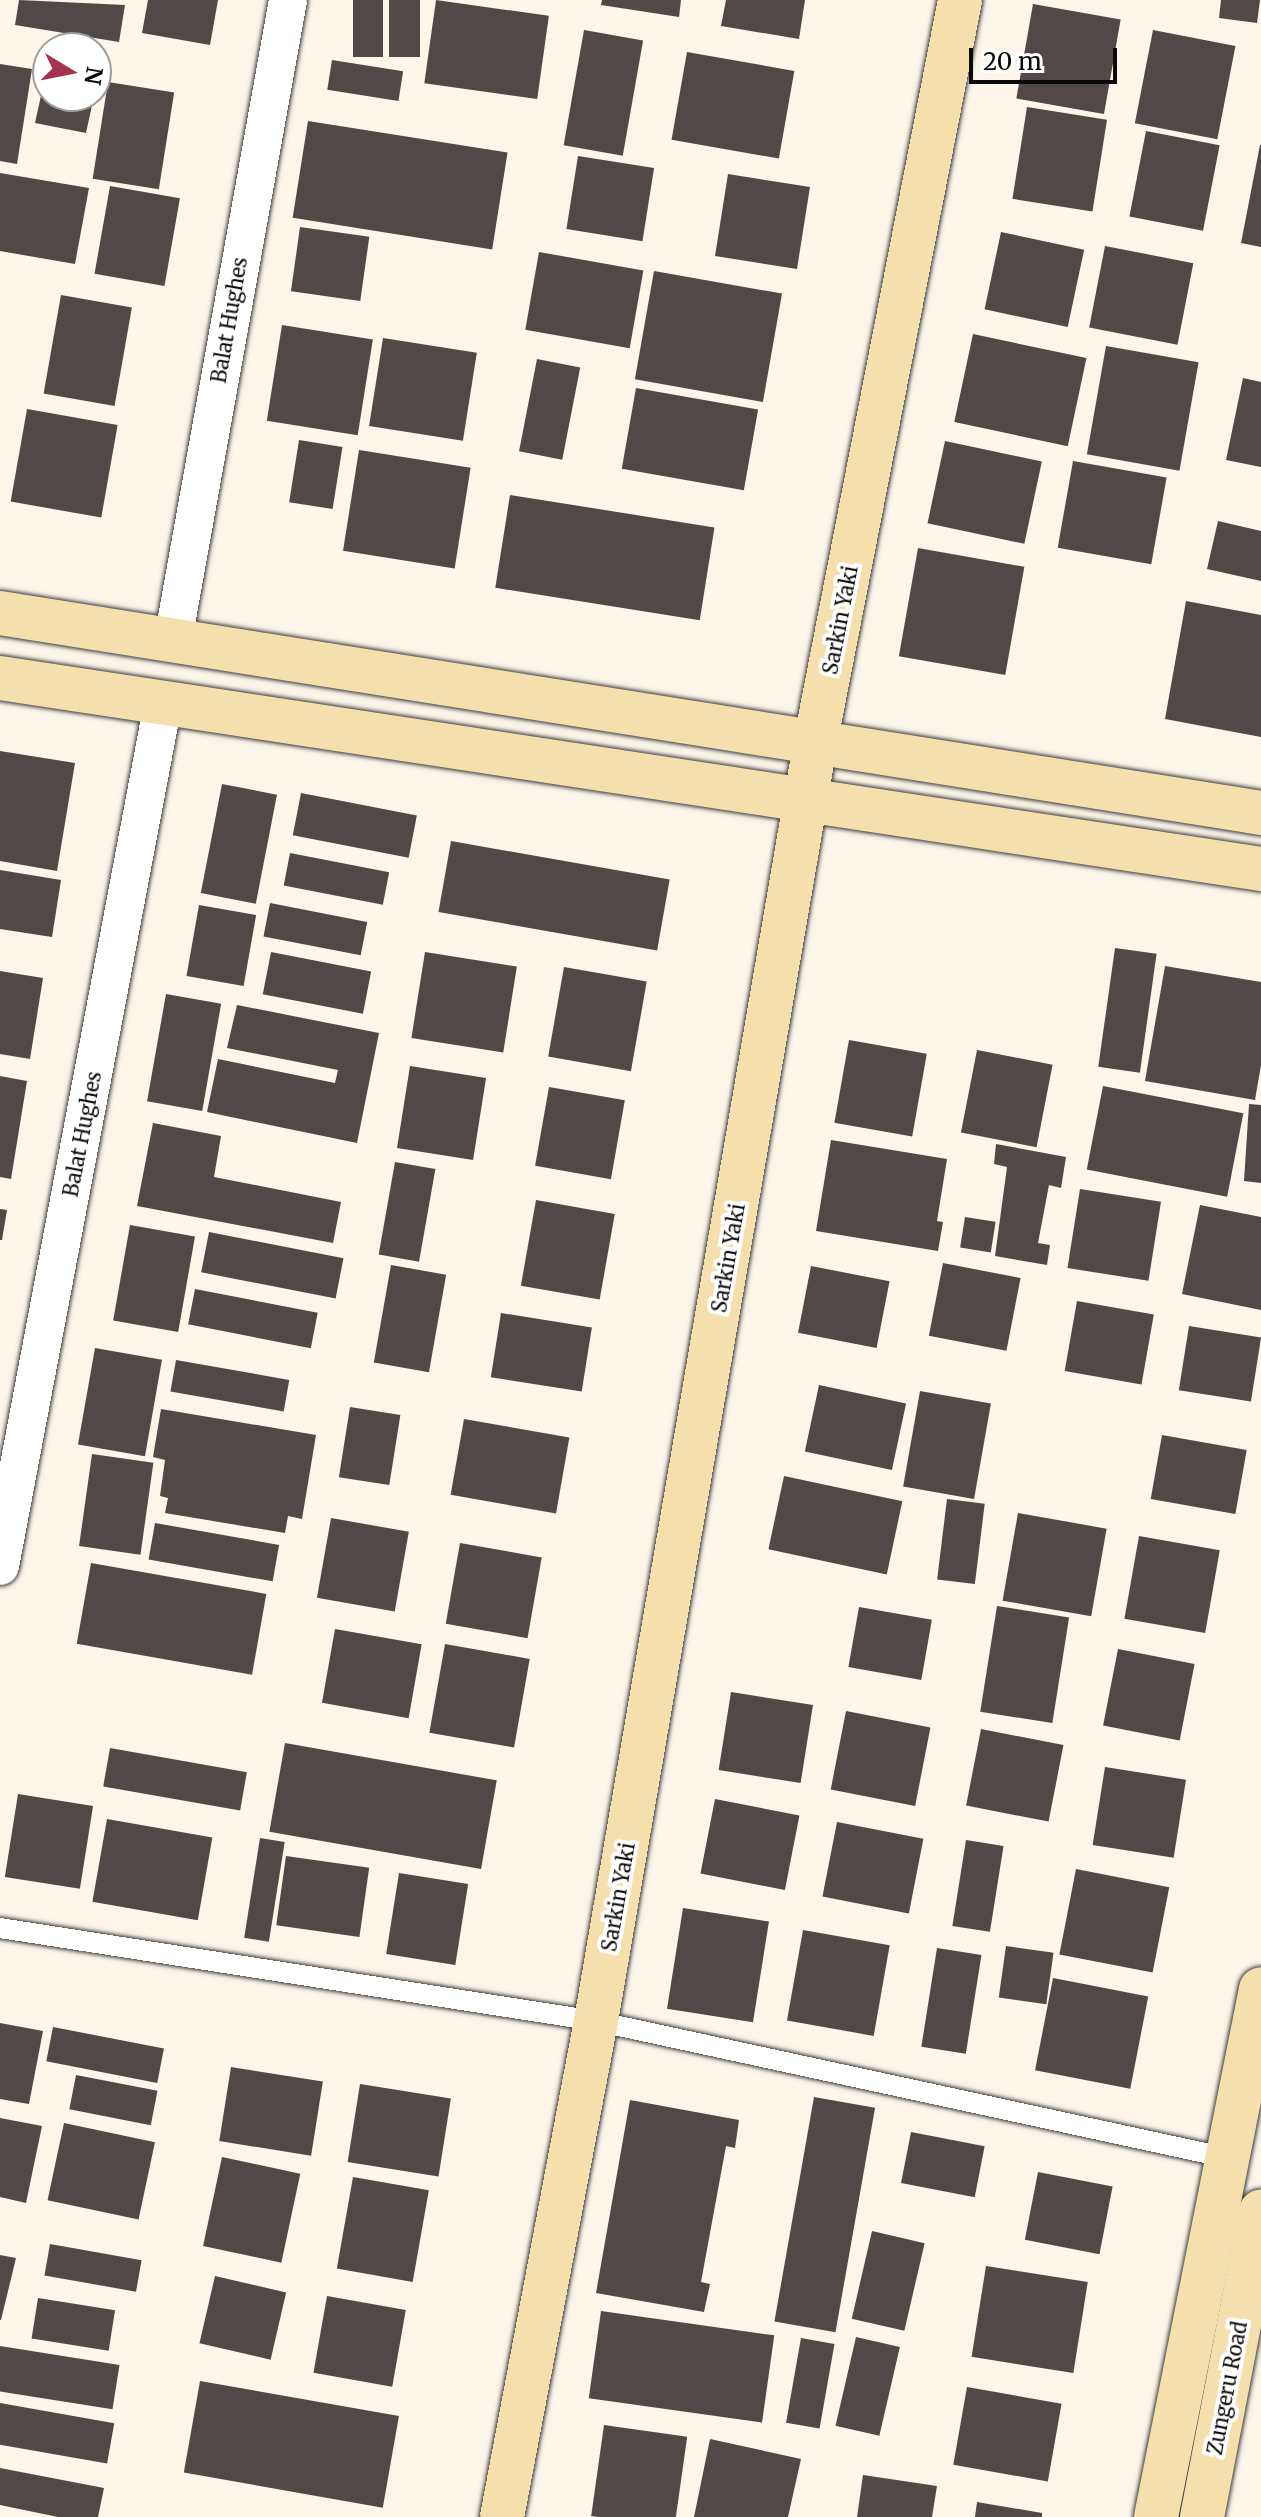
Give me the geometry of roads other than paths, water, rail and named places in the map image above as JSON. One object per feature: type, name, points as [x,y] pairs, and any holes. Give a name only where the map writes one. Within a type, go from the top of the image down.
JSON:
[{"type":"street","name":"Balat Hughes","points":[[173,640],[288,0]]},
{"type":"street","name":"Sarkin Yaki","points":[[502,2517],[596,2021],[816,739],[960,0]]},
{"type":"street","points":[[0,613],[816,739],[1261,813]]},
{"type":"street","points":[[0,678],[1261,869]]},
{"type":"street","name":"Balat Hughes","points":[[0,1566],[163,703]]},
{"type":"street","points":[[1156,2517],[1261,1989]]},
{"type":"street","name":"Zungeru Road","points":[[1202,2517],[1261,2212]]},
{"type":"lane","points":[[0,1928],[596,2021],[1228,2158]]}]
